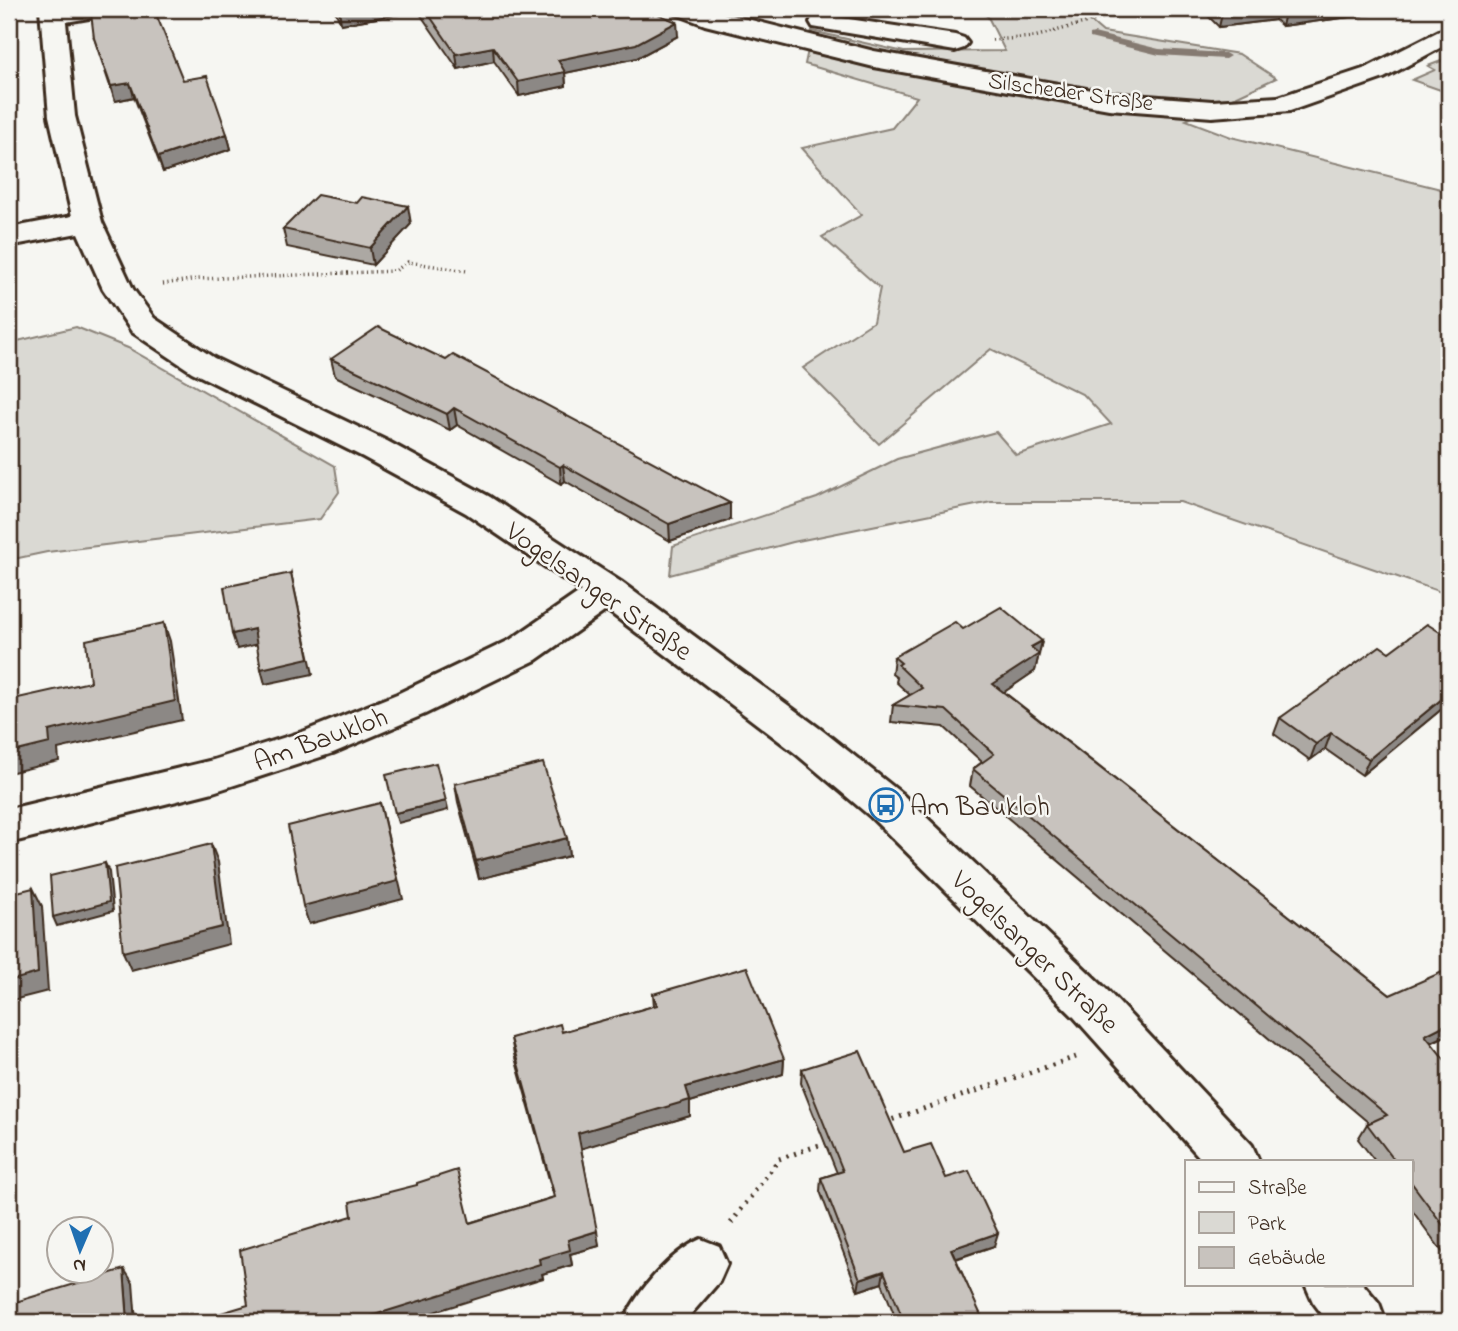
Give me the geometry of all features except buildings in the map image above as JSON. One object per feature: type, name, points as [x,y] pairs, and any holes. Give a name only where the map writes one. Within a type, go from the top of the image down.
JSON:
[{"type":"street","name":"Vogelsanger Straße","points":[[103,9],[53,12],[62,116],[88,222],[118,289],[143,325],[203,365],[375,449],[478,505],[608,591],[808,742],[886,806],[1126,1040],[1234,1160]]},
{"type":"street","name":"Silscheder Straße","points":[[685,9],[714,20],[874,59],[1109,101],[1212,109],[1281,105],[1375,73],[1449,33]]},
{"type":"street","points":[[754,9],[840,26],[955,43]]},
{"type":"street","points":[[9,237],[88,222]]},
{"type":"street","name":"Am Baukloh","points":[[9,826],[213,776],[319,742],[411,705],[523,650],[608,591]]},
{"type":"street","points":[[650,1322],[701,1265]]},
{"type":"street","points":[[1333,1286],[1360,1322]]},
{"type":"path","points":[[955,43],[1034,37],[1102,18],[1174,9]]},
{"type":"path","points":[[118,289],[198,279],[396,271],[408,262],[467,271]]},
{"type":"path","points":[[882,1123],[1126,1040]]},
{"type":"path","points":[[701,1265],[779,1158],[843,1136]]},
{"type":"green space","points":[[978,9],[1076,9],[1103,32],[1239,54],[1276,78],[1186,120],[1231,137],[1449,191],[1449,593],[1180,502],[991,502],[793,542],[670,575],[673,546],[817,498],[897,459],[996,432],[1016,455],[1111,424],[1084,395],[991,349],[879,444],[803,368],[873,322],[880,288],[822,237],[862,215],[802,148],[892,128],[917,97],[805,64],[812,31],[904,52],[1005,51],[988,17]]},
{"type":"green space","points":[[1449,58],[1449,93],[1412,80],[1435,70],[1428,66]]},
{"type":"green space","points":[[76,327],[128,348],[335,466],[339,492],[320,519],[47,552],[9,560],[9,343]]},
{"type":"waterway","points":[[1094,36],[1159,52],[1225,56]]},
{"type":"place","name":"Am Baukloh","points":[[886,805]]}]
